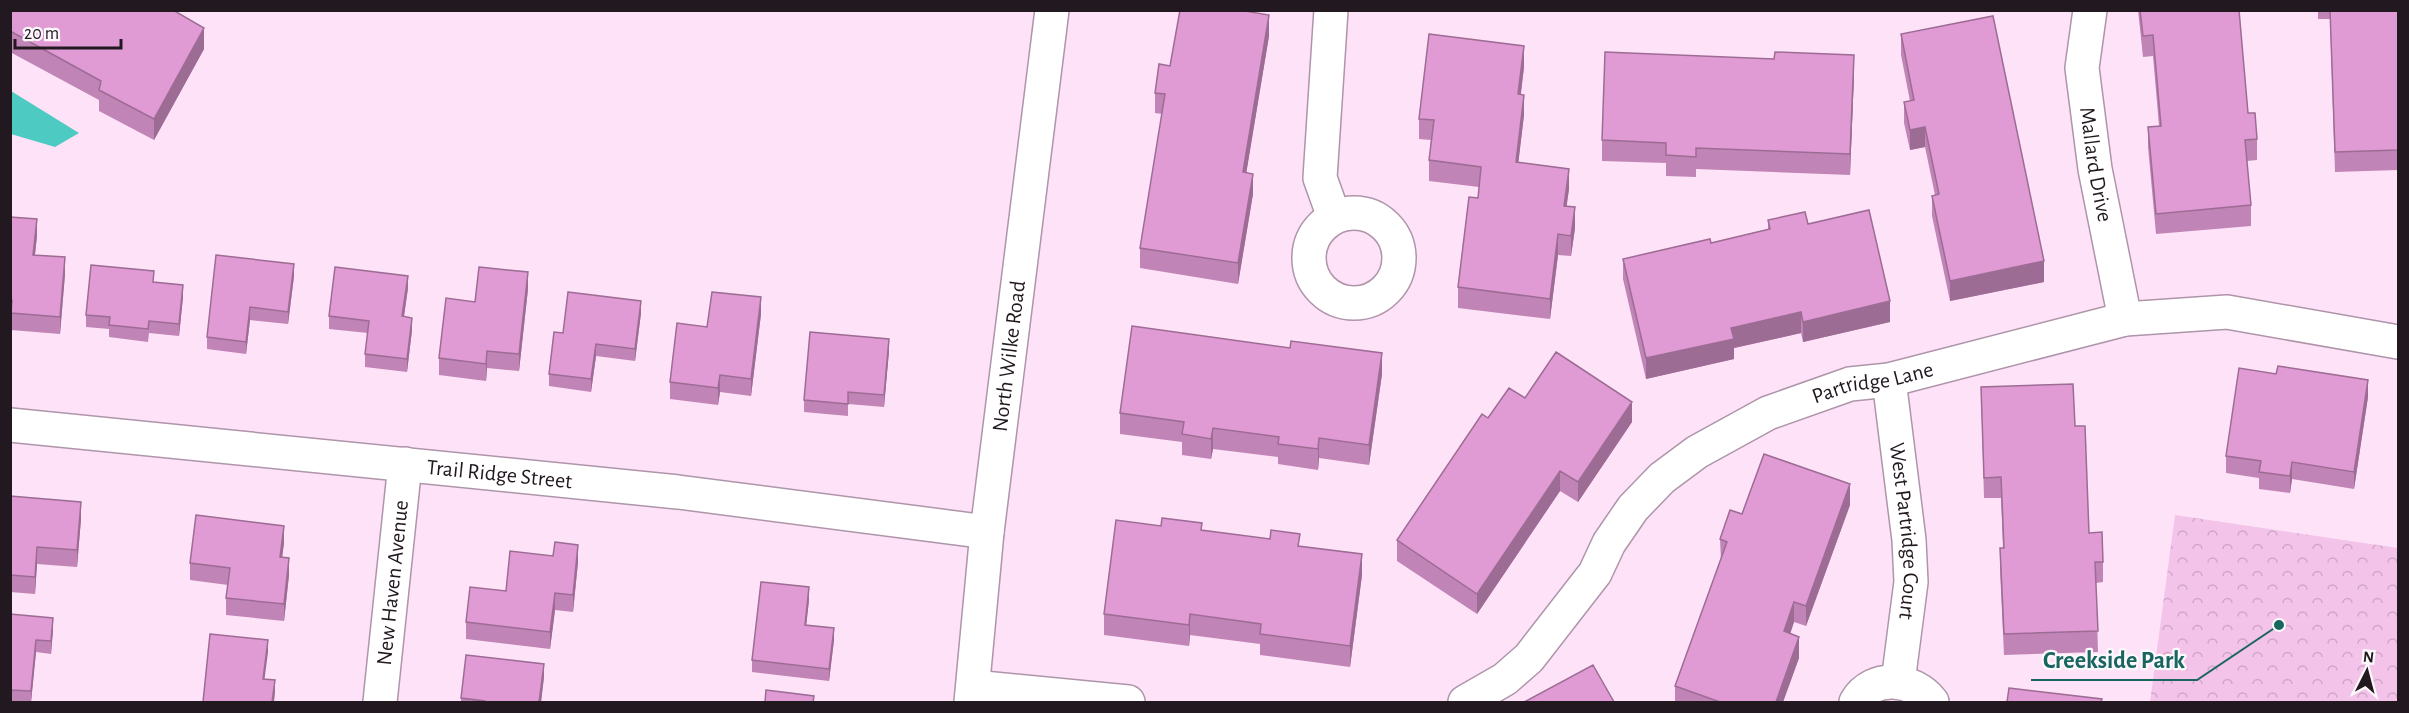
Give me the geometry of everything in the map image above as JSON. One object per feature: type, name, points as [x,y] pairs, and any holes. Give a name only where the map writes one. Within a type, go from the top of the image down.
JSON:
[{"type":"street","name":"North Wilke Road","points":[[972,695],[987,532],[1052,10]]},
{"type":"street","points":[[1331,10],[1320,178],[1334,217]]},
{"type":"street","name":"Mallard Drive","points":[[2090,10],[2082,68],[2095,169],[2125,319]]},
{"type":"street","name":"Partridge Lane","points":[[1465,702],[1505,679],[1529,658],[1595,573],[1609,543],[1633,508],[1662,478],[1697,452],[1768,413],[1850,384],[1889,380],[2125,319],[2227,312],[2398,342]]},
{"type":"street","name":"West Partridge Court","points":[[1889,380],[1909,540],[1911,582],[1898,682]]},
{"type":"street","name":"Trail Ridge Street","points":[[10,425],[678,492],[987,532]]},
{"type":"street","name":"New Haven Avenue","points":[[380,702],[405,464]]},
{"type":"street","points":[[1856,702],[1869,689],[1883,682],[1898,682],[1913,686],[1932,702]]},
{"type":"street","points":[[972,695],[1128,702]]},
{"type":"green space","points":[[2175,515],[2398,548],[2398,702],[2150,702]]},
{"type":"shaded area","points":[[10,91],[79,133],[55,147],[11,134]]},
{"type":"building","points":[[10,10],[173,10],[204,28],[154,119],[99,90],[101,81],[10,31]]},
{"type":"building","points":[[1180,10],[1239,10],[1269,15],[1243,172],[1253,174],[1238,263],[1140,248],[1165,94],[1155,93],[1159,64],[1170,66]]},
{"type":"building","points":[[2140,10],[2239,10],[2248,113],[2255,113],[2257,139],[2245,140],[2251,205],[2156,214],[2148,127],[2161,126],[2153,35],[2143,36]]},
{"type":"building","points":[[2330,10],[2398,10],[2398,150],[2335,152]]},
{"type":"building","points":[[1993,16],[2044,261],[1950,281],[1932,196],[1939,194],[1925,127],[1910,130],[1904,102],[1914,100],[1901,34]]},
{"type":"building","points":[[1429,34],[1524,46],[1518,94],[1524,95],[1516,162],[1569,169],[1564,206],[1575,207],[1571,236],[1558,234],[1550,299],[1458,287],[1469,197],[1478,198],[1481,167],[1429,160],[1434,120],[1419,119]]},
{"type":"building","points":[[1605,52],[1774,59],[1775,52],[1854,55],[1850,154],[1696,148],[1696,157],[1666,155],[1666,143],[1602,140]]},
{"type":"building","points":[[1869,210],[1890,301],[1803,322],[1801,312],[1731,328],[1734,339],[1646,358],[1623,259],[1710,239],[1711,243],[1770,229],[1768,220],[1805,212],[1808,224]]},
{"type":"building","points":[[10,217],[37,219],[33,255],[65,257],[60,317],[11,313]]},
{"type":"building","points":[[216,255],[294,264],[288,312],[250,307],[246,342],[207,337]]},
{"type":"building","points":[[91,265],[154,271],[153,282],[183,285],[179,324],[149,321],[148,329],[109,325],[110,317],[86,315]]},
{"type":"building","points":[[335,267],[408,276],[402,316],[412,318],[407,359],[365,354],[369,321],[329,316]]},
{"type":"building","points":[[479,267],[528,272],[519,354],[487,351],[486,364],[439,358],[446,298],[475,302]]},
{"type":"building","points":[[568,292],[641,301],[635,349],[596,344],[591,379],[549,374],[554,332],[563,333]]},
{"type":"building","points":[[712,292],[761,297],[751,379],[720,375],[718,388],[670,382],[677,323],[707,327]]},
{"type":"building","points":[[1132,326],[1290,348],[1291,341],[1382,353],[1369,445],[1319,438],[1318,449],[1278,444],[1279,437],[1213,428],[1211,439],[1182,434],[1184,422],[1120,413]]},
{"type":"building","points":[[810,332],[889,339],[884,395],[848,392],[848,404],[804,400]]},
{"type":"building","points":[[1556,352],[1632,402],[1578,482],[1560,471],[1477,594],[1397,540],[1482,414],[1488,418],[1509,388],[1525,398]]},
{"type":"building","points":[[2278,366],[2368,380],[2354,472],[2292,462],[2290,476],[2259,472],[2261,461],[2226,456],[2239,368],[2276,374]]},
{"type":"building","points":[[2073,384],[2075,426],[2085,426],[2089,533],[2102,532],[2103,562],[2095,562],[2098,631],[2004,634],[2000,548],[2004,548],[2001,477],[1984,478],[1981,387]]},
{"type":"building","points":[[1764,454],[1850,484],[1806,606],[1794,602],[1784,631],[1799,637],[1776,702],[1720,702],[1675,686],[1727,542],[1720,539],[1730,510],[1742,514]]},
{"type":"building","points":[[10,496],[81,502],[77,550],[37,547],[35,577],[10,575]]},
{"type":"building","points":[[196,515],[284,526],[280,557],[289,558],[284,604],[226,598],[230,568],[190,563]]},
{"type":"building","points":[[1162,518],[1202,523],[1201,530],[1270,539],[1271,530],[1300,534],[1298,546],[1362,554],[1350,646],[1260,634],[1261,624],[1190,614],[1189,625],[1104,614],[1116,520],[1161,526]]},
{"type":"building","points":[[555,542],[578,545],[573,595],[555,593],[550,632],[466,622],[470,587],[506,591],[510,551],[553,556]]},
{"type":"building","points":[[761,582],[809,587],[805,625],[834,628],[829,669],[752,660]]},
{"type":"building","points":[[10,614],[53,618],[51,641],[36,640],[31,691],[10,690]]},
{"type":"building","points":[[210,634],[268,640],[263,679],[275,680],[272,702],[203,702]]},
{"type":"building","points":[[466,655],[544,664],[539,702],[485,702],[461,698]]},
{"type":"building","points":[[1593,665],[1614,702],[1524,702]]},
{"type":"building","points":[[2009,688],[2102,699],[2101,702],[2007,702]]},
{"type":"building","points":[[766,690],[814,696],[813,702],[765,702]]},
{"type":"place","name":"Creekside Park","points":[[2279,625]]}]
